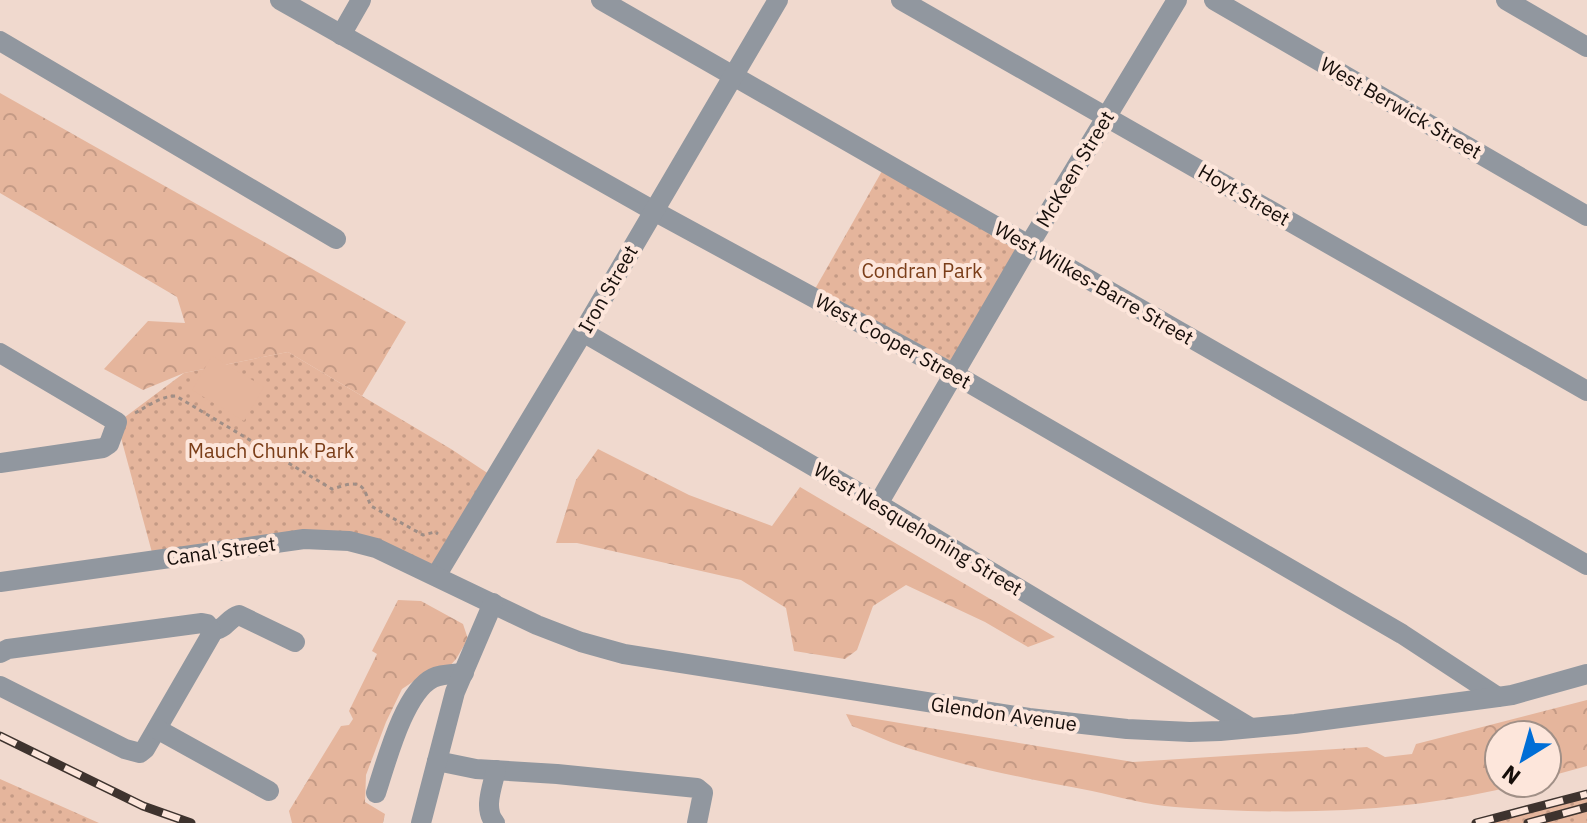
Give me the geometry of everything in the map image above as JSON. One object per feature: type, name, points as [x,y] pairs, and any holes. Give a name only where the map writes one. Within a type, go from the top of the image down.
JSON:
[{"type":"street","name":"West Cooper Street","points":[[280,0],[654,211],[954,374],[1402,634],[1498,697]]},
{"type":"street","points":[[341,35],[361,0]]},
{"type":"street","name":"West Wilkes-Barre Street","points":[[601,0],[1587,565]]},
{"type":"street","name":"Iron Street","points":[[436,576],[778,0]]},
{"type":"street","name":"Hoyt Street","points":[[901,0],[1587,391]]},
{"type":"street","name":"McKeen Street","points":[[878,504],[1177,0]]},
{"type":"street","name":"West Berwick Street","points":[[1214,0],[1587,216]]},
{"type":"street","points":[[1506,0],[1587,47]]},
{"type":"street","points":[[0,41],[336,239]]},
{"type":"street","name":"West Nesquehoning Street","points":[[583,332],[878,504],[1251,728]]},
{"type":"street","points":[[0,353],[117,422],[109,444],[103,448],[0,463]]},
{"type":"street","name":"Canal Street","points":[[0,582],[289,541],[324,539],[376,548],[436,576]]},
{"type":"street","name":"Glendon Avenue","points":[[436,576],[537,625],[581,642],[644,658],[1094,727],[1190,732],[1295,724],[1512,695],[1587,674]]},
{"type":"street","points":[[421,823],[455,692],[493,603]]},
{"type":"street","points":[[210,631],[220,630],[239,615],[295,642]]},
{"type":"street","points":[[0,653],[8,649],[202,623],[207,624],[211,635],[140,753],[134,753],[48,712],[0,686]]},
{"type":"street","points":[[376,793],[393,740],[414,695],[435,676],[464,673]]},
{"type":"street","points":[[157,729],[269,791]]},
{"type":"street","points":[[437,761],[476,769],[697,788],[703,793],[697,823]]},
{"type":"street","points":[[495,823],[489,816],[488,808],[496,770]]},
{"type":"path","points":[[117,422],[160,399],[176,396],[332,489],[353,483],[359,485],[371,506],[423,535],[435,532],[456,543]]},
{"type":"green space","points":[[0,93],[406,322],[362,396],[288,352],[184,373],[143,390],[104,369],[148,321],[185,323],[177,297],[0,193]]},
{"type":"green space","name":"Condran Park","points":[[886,164],[1029,245],[954,374],[811,296]]},
{"type":"green space","name":"Mauch Chunk Park","points":[[288,352],[495,478],[436,576],[324,539],[154,560],[117,423],[184,373]]},
{"type":"green space","points":[[212,356],[264,387],[244,421],[192,390]]},
{"type":"green space","points":[[598,449],[689,495],[772,526],[800,487],[1055,637],[1028,647],[985,622],[906,585],[873,606],[857,650],[845,659],[794,651],[786,608],[741,580],[577,543],[556,543],[576,480]]},
{"type":"green space","points":[[398,600],[421,601],[463,624],[468,639],[448,668],[420,677],[402,689],[386,722],[366,775],[365,802],[385,814],[383,823],[292,823],[289,811],[341,726],[349,725],[353,719],[349,711],[377,654],[372,651]]},
{"type":"green space","points":[[1587,700],[1587,766],[1563,773],[1563,719],[1513,719]]},
{"type":"green space","points":[[846,714],[1133,762],[1367,747],[1385,757],[1412,754],[1416,744],[1483,727],[1483,793],[1439,801],[1351,810],[1263,811],[1165,806],[1025,778],[898,745],[852,726]]},
{"type":"green space","points":[[0,779],[99,823],[0,823]]},
{"type":"green space","points":[[1587,794],[1587,823],[1476,823]]},
{"type":"railway","points":[[0,736],[143,806],[191,823]]},
{"type":"railway","points":[[1476,823],[1587,794]]},
{"type":"railway","points":[[1528,823],[1587,807]]}]
